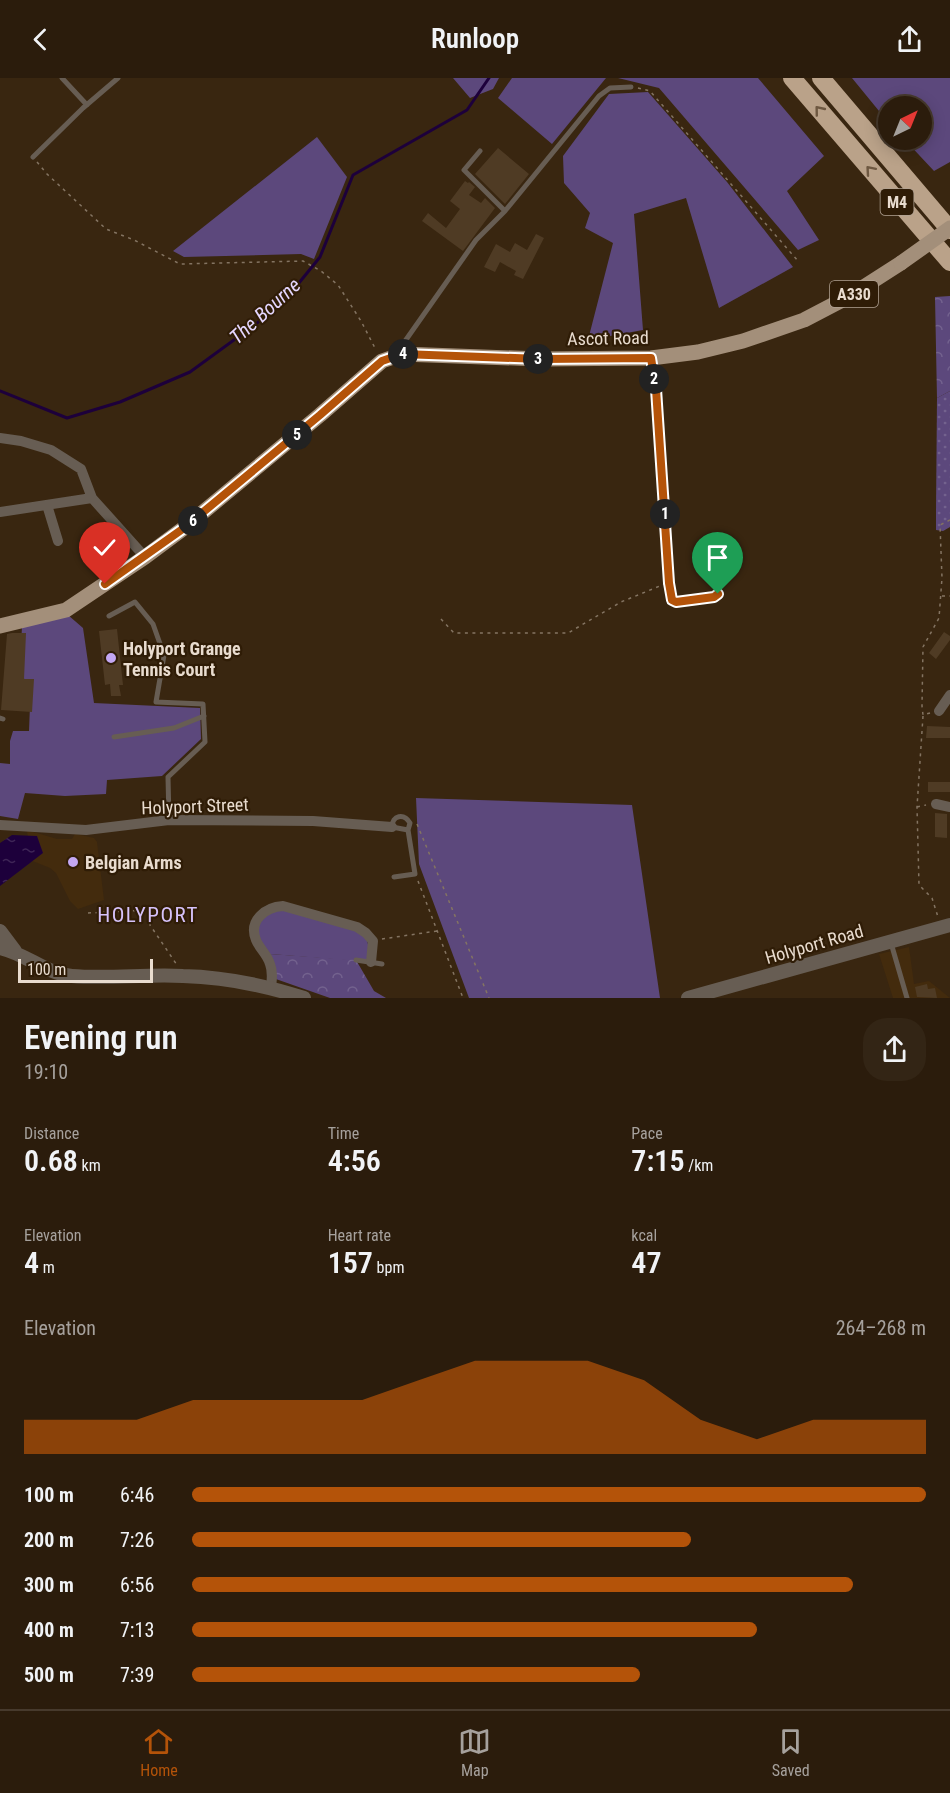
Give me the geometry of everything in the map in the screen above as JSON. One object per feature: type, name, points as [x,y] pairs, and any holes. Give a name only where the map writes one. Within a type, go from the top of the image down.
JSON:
[{"type":"highway","name":"M4","points":[[792,78],[950,262]]},
{"type":"highway","name":"M4","points":[[819,78],[950,229]]},
{"type":"main road","name":"Ascot Road","points":[[0,626],[66,610],[145,558],[302,430],[382,361],[402,354],[541,359],[651,358],[713,349],[775,332],[804,320],[848,297],[950,229]]},
{"type":"street","points":[[0,438],[21,441],[51,450],[81,469],[92,498],[145,558]]},
{"type":"street","points":[[0,512],[92,498]]},
{"type":"street","points":[[48,505],[58,541]]},
{"type":"street","points":[[939,711],[949,698]]},
{"type":"street","points":[[936,804],[950,807]]},
{"type":"street","name":"Holyport Street","points":[[1,824],[86,830],[169,820],[313,821],[392,826]]},
{"type":"street","points":[[271,987],[270,963],[256,941],[254,931],[256,921],[263,912],[273,906],[283,906],[357,927],[373,941],[376,963]]},
{"type":"street","name":"Holyport Road","points":[[688,998],[946,926]]},
{"type":"street","points":[[0,931],[15,951],[37,965],[70,976],[184,976],[240,981],[271,987],[304,998]]},
{"type":"street","points":[[0,948],[15,951]]},
{"type":"lane","points":[[62,78],[87,105]]},
{"type":"lane","points":[[33,157],[118,78]]},
{"type":"lane","points":[[402,354],[403,344],[476,240],[505,212],[599,96],[610,88],[631,87]]},
{"type":"lane","points":[[480,151],[464,170],[505,212]]},
{"type":"lane","points":[[109,616],[135,602],[153,624],[164,656],[156,702],[203,704],[206,742],[168,777],[169,820]]},
{"type":"lane","points":[[114,737],[174,729],[204,716]]},
{"type":"lane","points":[[394,877],[415,874],[409,826],[405,817],[397,817],[392,822],[392,826],[409,826]]},
{"type":"lane","points":[[891,941],[907,998]]},
{"type":"lane","points":[[356,960],[376,963]]},
{"type":"path","points":[[631,87],[650,91],[798,261]]},
{"type":"path","points":[[33,157],[47,174],[106,229],[134,240],[180,264],[303,261],[321,271],[338,285],[361,321],[382,361]]},
{"type":"path","points":[[651,358],[656,389],[672,600],[676,602],[714,597],[718,594],[720,587]]},
{"type":"path","points":[[946,926],[932,898],[919,885],[917,807],[923,715],[923,647],[939,618],[942,578],[940,525],[950,520]]},
{"type":"path","points":[[441,619],[454,633],[568,633],[621,602],[669,583]]},
{"type":"path","points":[[941,596],[950,596]]},
{"type":"path","points":[[923,715],[939,711]]},
{"type":"path","points":[[409,826],[417,823],[489,998]]},
{"type":"path","points":[[415,874],[463,998]]},
{"type":"path","points":[[88,913],[150,910],[150,925],[184,976]]},
{"type":"path","points":[[373,941],[437,931]]},
{"type":"shaded area","points":[[27,830],[57,839],[72,839],[75,834],[94,838],[97,842],[104,900],[78,909],[70,901],[56,873],[30,860]]},
{"type":"shaded area","points":[[909,947],[914,984],[929,981],[950,998],[893,998],[879,954]]},
{"type":"green space","points":[[453,78],[499,78],[493,89],[470,98]]},
{"type":"green space","points":[[512,78],[606,78],[552,144],[498,98]]},
{"type":"green space","points":[[618,78],[758,78],[824,156],[787,191],[819,240],[798,250],[659,88]]},
{"type":"green space","points":[[852,78],[950,78],[950,162],[934,171],[914,150],[932,150],[932,96],[878,96],[878,110]]},
{"type":"green space","points":[[648,92],[727,182],[793,267],[719,308],[686,198],[634,214],[643,330],[588,340],[613,243],[585,228],[590,213],[564,183],[563,156],[609,94]]},
{"type":"green space","points":[[317,137],[347,177],[314,259],[301,254],[184,257],[173,251]]},
{"type":"green space","points":[[950,296],[950,391],[937,398],[935,297]]},
{"type":"green space","points":[[950,391],[950,527],[943,531],[936,530],[937,398]]},
{"type":"green space","points":[[68,615],[83,628],[94,703],[200,708],[201,739],[162,776],[107,780],[106,794],[65,796],[25,793],[18,819],[0,816],[0,763],[10,764],[10,741],[13,731],[29,731],[31,680],[19,678],[22,627]]},
{"type":"green space","points":[[416,798],[632,805],[660,998],[469,998],[419,864]]},
{"type":"green space","points":[[272,906],[366,933],[371,962],[270,954],[254,931]]},
{"type":"green space","points":[[270,954],[356,960],[374,991],[386,998],[330,998],[273,978]]},
{"type":"water","points":[[12,835],[37,836],[43,853],[0,886],[0,843]]},
{"type":"building","points":[[498,148],[529,174],[505,204],[475,174]]},
{"type":"building","points":[[465,181],[475,187],[469,195],[481,203],[485,198],[495,208],[463,251],[422,221],[428,213],[446,228],[460,209],[450,201]]},
{"type":"building","points":[[536,234],[544,238],[523,279],[514,275],[516,271],[500,262],[495,272],[484,267],[496,244],[510,252],[515,243],[527,250]]},
{"type":"building","name":"Holyport Grange Tennis Court","points":[[117,629],[123,685],[119,685],[121,696],[111,696],[110,684],[105,685],[99,631]]},
{"type":"building","points":[[944,632],[950,636],[950,640],[936,659],[929,653]]},
{"type":"building","points":[[26,633],[24,679],[34,679],[32,712],[1,710],[7,634]]},
{"type":"building","points":[[927,726],[950,727],[950,738],[926,738]]},
{"type":"building","points":[[928,782],[950,782],[950,792],[928,792]]},
{"type":"building","points":[[935,813],[947,814],[947,838],[935,837]]},
{"type":"building","points":[[927,984],[928,989],[935,988],[937,998],[917,997],[915,987]]},
{"type":"waterway","name":"The Bourne","points":[[0,391],[67,418],[120,402],[190,372],[256,324],[290,294],[320,257],[353,175],[467,110],[489,78]]},
{"type":"place","name":"Holyport Grange Tennis Court","points":[[111,658]]},
{"type":"place","name":"Belgian Arms","points":[[73,862]]},
{"type":"district","name":"HOLYPORT","points":[[148,915]]},
{"type":"route","points":[[105,584],[145,558],[184,528],[382,361],[402,354],[422,354],[541,359],[651,358],[656,389],[672,600],[676,602],[714,597],[718,594]]}]
